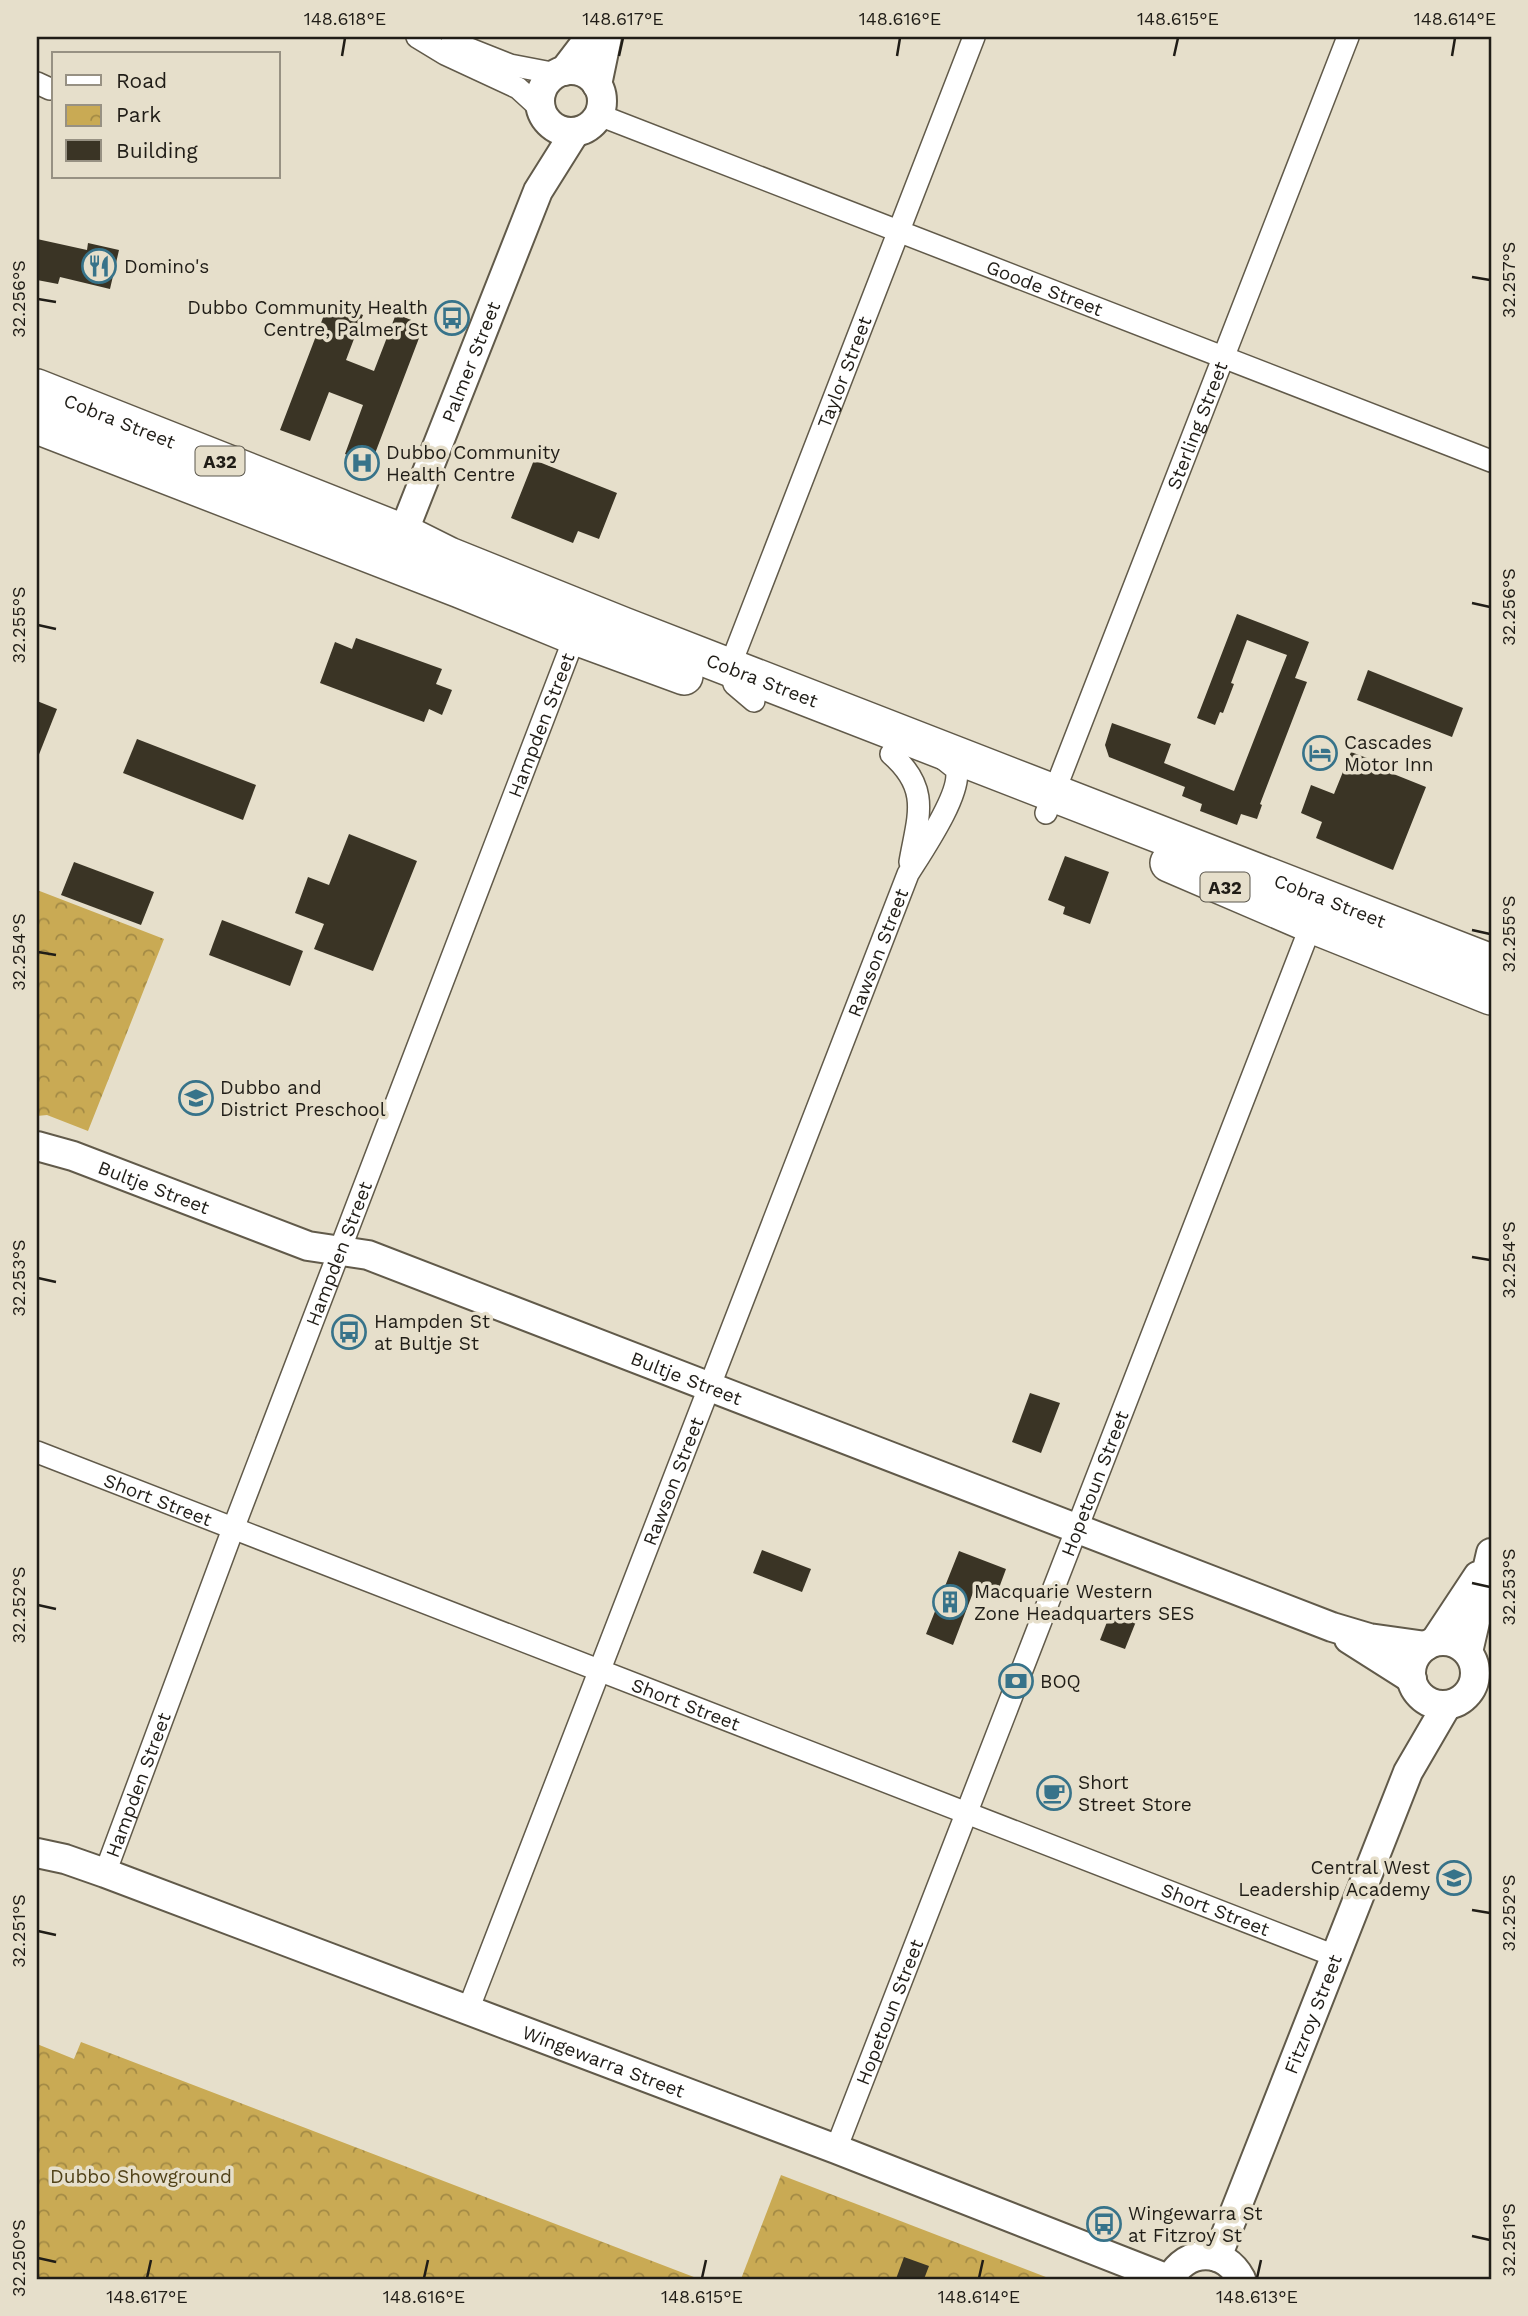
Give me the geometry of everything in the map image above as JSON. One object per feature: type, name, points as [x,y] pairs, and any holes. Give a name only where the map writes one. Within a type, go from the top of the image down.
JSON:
[{"type":"highway","name":"Cobra Street","points":[[37,388],[403,533]]},
{"type":"highway","name":"Cobra Street","points":[[37,425],[455,572],[623,626],[730,666],[888,741],[957,781],[1050,803]]},
{"type":"highway","points":[[403,533],[408,554],[415,563],[455,572]]},
{"type":"highway","name":"Cobra Street","points":[[455,572],[575,636],[754,701],[888,741],[1050,803],[1316,911],[1491,996]]},
{"type":"highway","points":[[575,636],[598,624],[623,626]]},
{"type":"highway","name":"Cobra Street","points":[[1316,911],[1491,963]]},
{"type":"street","points":[[417,37],[445,54],[518,88],[556,128],[575,132],[585,129],[599,115],[601,95],[597,85],[581,72],[510,65],[450,41],[430,37]]},
{"type":"street","points":[[544,116],[540,94],[544,84],[560,72],[590,37]]},
{"type":"street","points":[[597,85],[607,37]]},
{"type":"street","name":"Taylor Street","points":[[730,666],[974,37]]},
{"type":"street","name":"Sterling Street","points":[[1050,803],[1348,37]]},
{"type":"street","name":"Goode Street","points":[[599,115],[1491,461]]},
{"type":"street","name":"Palmer Street","points":[[538,191],[544,116]]},
{"type":"street","name":"Palmer Street","points":[[403,533],[538,191],[575,132]]},
{"type":"street","name":"Hampden Street","points":[[105,1873],[233,1529],[575,636]]},
{"type":"street","points":[[730,666],[734,684],[754,701]]},
{"type":"street","name":"Rawson Street","points":[[888,741],[918,788],[918,817],[908,874]]},
{"type":"street","name":"Rawson Street","points":[[468,2010],[908,874],[946,811],[957,781]]},
{"type":"street","name":"Hopetoun Street","points":[[836,2149],[1316,911]]},
{"type":"street","name":"Bultje Street","points":[[37,1146],[73,1156],[308,1247],[369,1255],[1332,1627],[1369,1637],[1430,1644]]},
{"type":"street","name":"Short Street","points":[[37,1452],[1335,1956]]},
{"type":"street","points":[[1490,1556],[1478,1664],[1468,1701],[1427,1700],[1415,1686],[1412,1664],[1415,1657],[1430,1644],[1490,1556]]},
{"type":"street","name":"Bultje Street","points":[[1332,1627],[1415,1686]]},
{"type":"street","points":[[1430,1644],[1453,1642],[1478,1664]]},
{"type":"street","name":"Fitzroy Street","points":[[1217,2257],[1408,1772],[1415,1686]]},
{"type":"street","name":"Fitzroy Street","points":[[1408,1772],[1468,1701]]},
{"type":"street","name":"Wingewarra Street","points":[[37,1853],[65,1859],[105,1873],[836,2149],[1169,2279]]},
{"type":"street","points":[[1169,2279],[1184,2262],[1206,2255],[1228,2262],[1241,2279]]},
{"type":"green space","points":[[37,890],[164,939],[88,1131],[47,1115],[37,1116]]},
{"type":"green space","name":"Dubbo Showground","points":[[81,2042],[699,2279],[37,2279],[37,2044],[74,2059]]},
{"type":"green space","points":[[781,2175],[1051,2279],[741,2279]]},
{"type":"building","points":[[37,239],[87,250],[88,243],[119,250],[110,289],[60,277],[58,284],[37,280]]},
{"type":"building","points":[[329,302],[363,315],[346,360],[374,371],[396,314],[424,325],[371,464],[345,454],[363,405],[329,392],[310,441],[280,430]]},
{"type":"building","points":[[534,460],[617,493],[599,539],[578,531],[573,543],[511,518]]},
{"type":"building","points":[[1237,614],[1309,642],[1295,678],[1307,682],[1260,804],[1262,805],[1257,819],[1241,814],[1237,825],[1200,811],[1202,804],[1182,796],[1185,787],[1109,757],[1105,745],[1112,723],[1171,744],[1164,763],[1234,791],[1287,655],[1247,640],[1223,713],[1220,712],[1215,725],[1197,718]]},
{"type":"building","points":[[356,638],[442,669],[436,684],[452,690],[442,715],[429,709],[424,722],[320,683],[335,642],[352,649]]},
{"type":"building","points":[[1368,670],[1463,708],[1452,737],[1357,700]]},
{"type":"building","points":[[37,701],[57,709],[38,757],[37,757]]},
{"type":"building","points":[[137,739],[256,785],[243,820],[123,773]]},
{"type":"building","points":[[1351,752],[1388,766],[1386,771],[1426,787],[1393,870],[1316,838],[1322,822],[1301,813],[1311,785],[1334,794]]},
{"type":"building","points":[[349,834],[417,861],[373,971],[314,949],[324,924],[295,913],[308,877],[329,885]]},
{"type":"building","points":[[1065,856],[1109,872],[1090,924],[1063,914],[1065,907],[1048,900]]},
{"type":"building","points":[[74,862],[154,892],[141,925],[61,895]]},
{"type":"building","points":[[222,920],[303,951],[290,986],[209,955]]},
{"type":"building","points":[[1030,1393],[1060,1403],[1041,1453],[1012,1442]]},
{"type":"building","points":[[762,1550],[811,1569],[802,1592],[753,1573]]},
{"type":"building","name":"Macquarie Western Zone Headquarters SES","points":[[959,1551],[1006,1569],[999,1588],[983,1582],[978,1592],[974,1590],[953,1645],[926,1634]]},
{"type":"building","points":[[1112,1609],[1137,1619],[1125,1649],[1100,1640]]},
{"type":"building","points":[[904,2257],[929,2266],[924,2279],[896,2279]]},
{"type":"place","name":"Domino's","points":[[99,266]]},
{"type":"place","name":"Dubbo Community Health Centre, Palmer St","points":[[452,318]]},
{"type":"place","name":"Dubbo Community Health Centre","points":[[362,463]]},
{"type":"place","name":"Cascades Motor Inn","points":[[1320,753]]},
{"type":"place","name":"Dubbo and District Preschool","points":[[196,1098]]},
{"type":"place","name":"Hampden St at Bultje St","points":[[349,1332]]},
{"type":"place","name":"Macquarie Western Zone Headquarters SES","points":[[950,1602]]},
{"type":"place","name":"BOQ","points":[[1016,1681]]},
{"type":"place","name":"Short Street Store","points":[[1054,1793]]},
{"type":"place","name":"Central West Leadership Academy","points":[[1454,1878]]},
{"type":"place","name":"Wingewarra St at Fitzroy St","points":[[1104,2224]]}]
